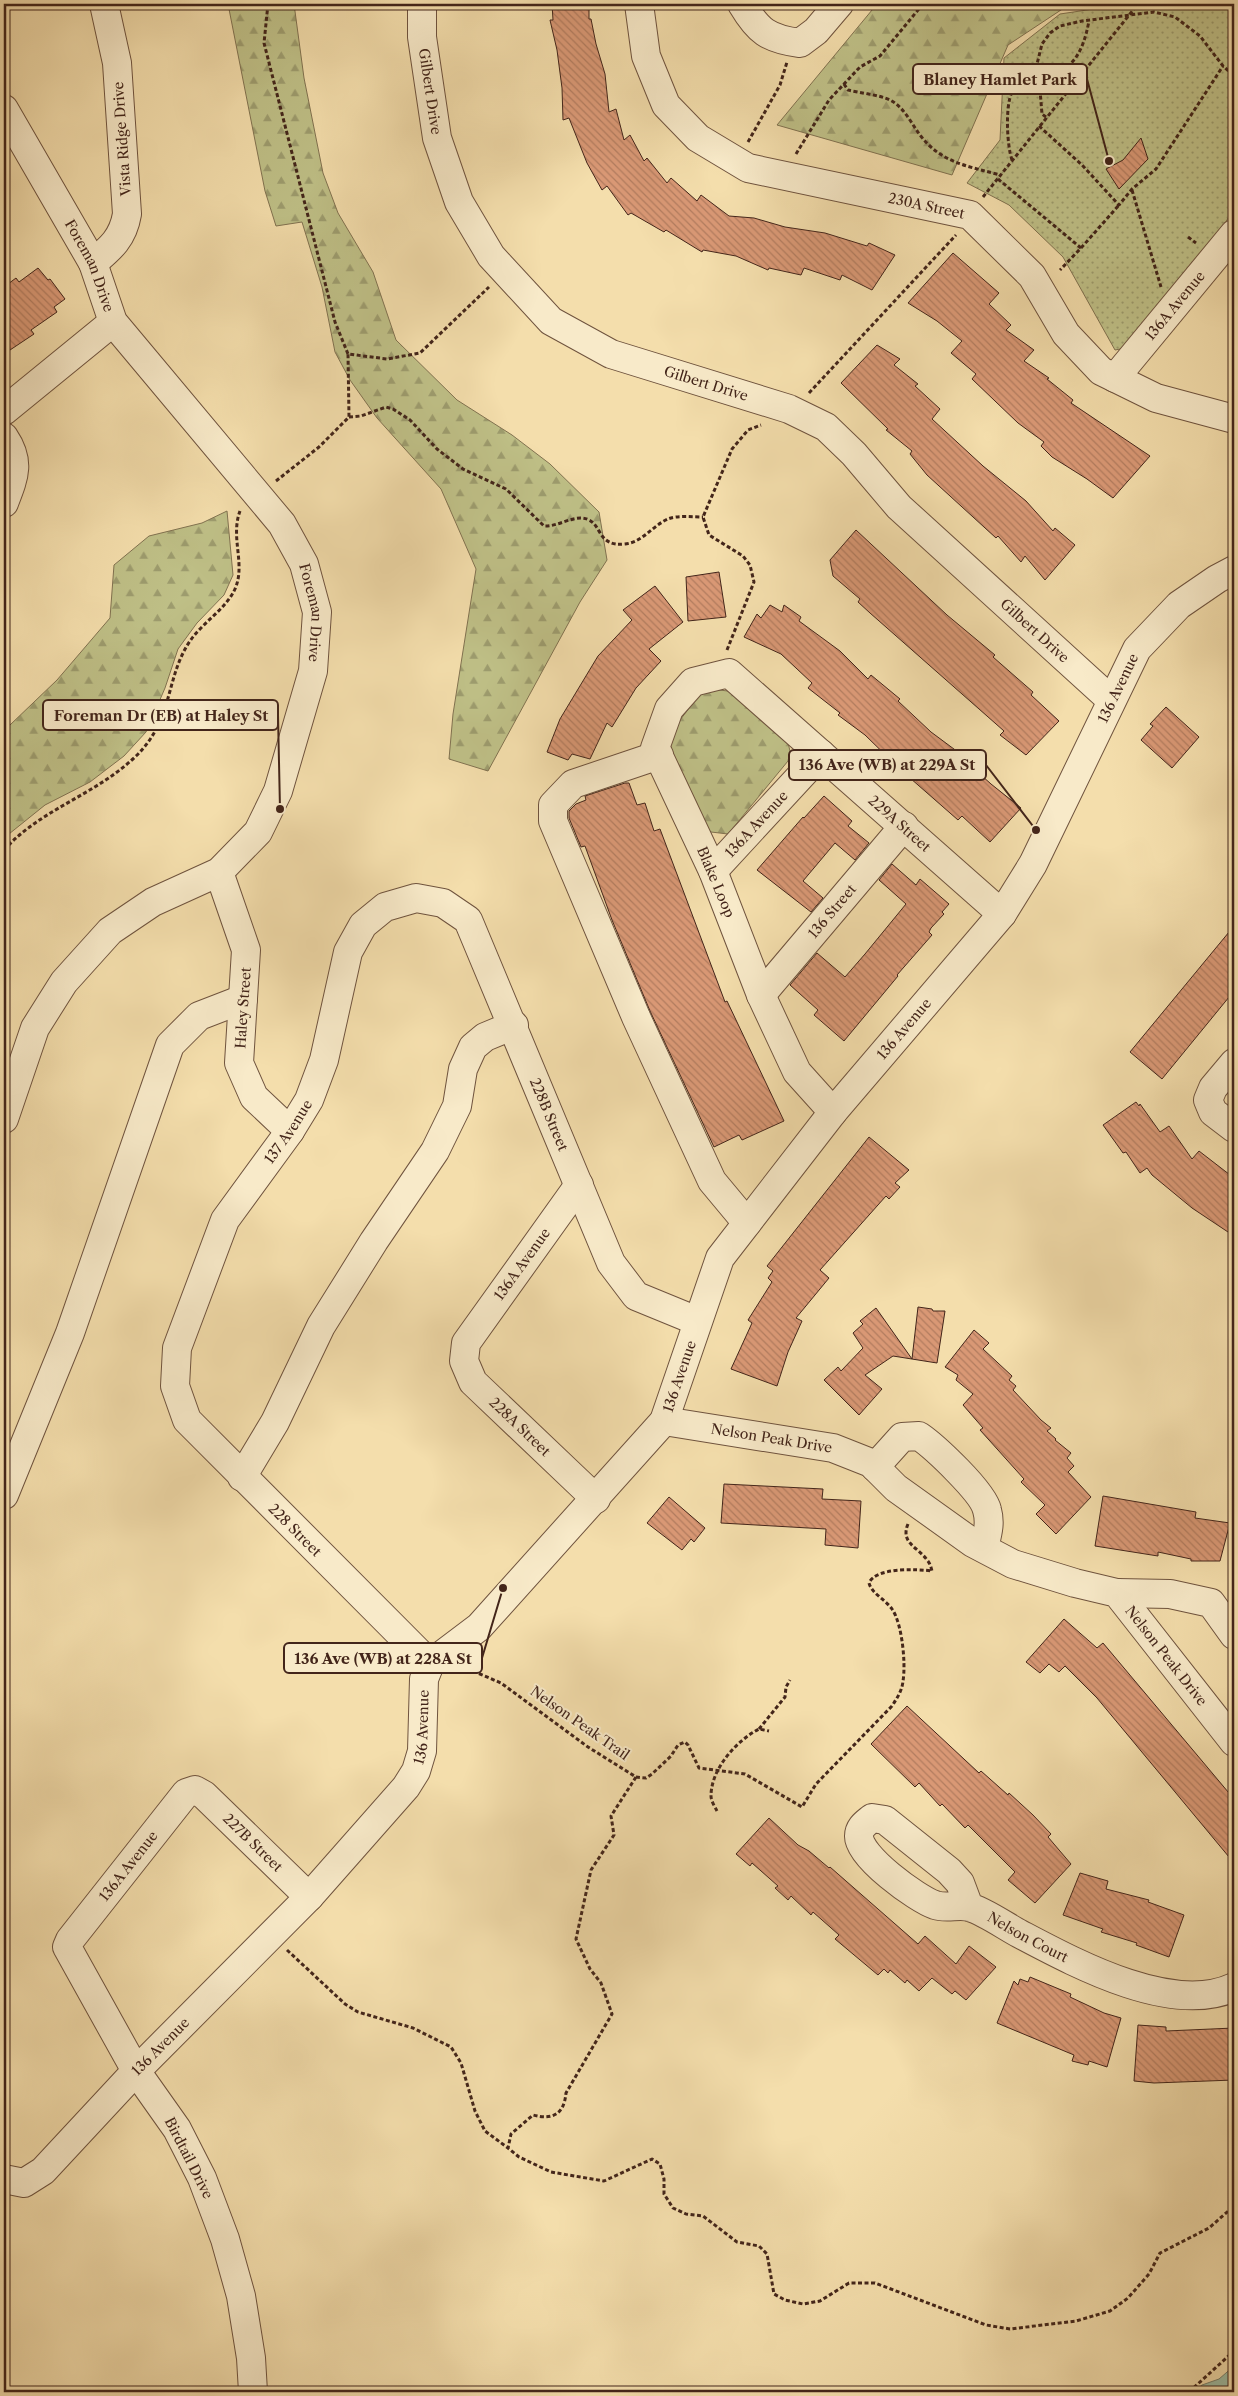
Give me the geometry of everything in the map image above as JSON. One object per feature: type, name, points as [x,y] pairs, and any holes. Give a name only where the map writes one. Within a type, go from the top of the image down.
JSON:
[{"type":"street","name":"Vista Ridge Drive","points":[[92,263],[114,245],[121,236],[127,214],[117,63],[104,4]]},
{"type":"street","name":"Gilbert Drive","points":[[422,4],[422,38],[437,138],[459,202],[491,256],[544,314],[551,321],[611,354],[790,409],[826,427],[854,454],[898,507],[1111,700]]},
{"type":"street","name":"230A Street","points":[[639,4],[646,56],[666,105],[698,138],[748,168],[970,215],[1032,276],[1066,334],[1101,371],[1156,398],[1234,418]]},
{"type":"street","points":[[742,4],[758,28],[779,40],[800,43],[816,31],[839,4]]},
{"type":"street","name":"Foreman Drive","points":[[4,109],[92,263],[113,322],[282,524],[304,564],[317,612],[313,671],[278,791],[258,832],[219,872],[153,902],[110,931],[64,982],[36,1028],[4,1119]]},
{"type":"street","name":"136A Avenue","points":[[1115,378],[1234,234]]},
{"type":"street","points":[[4,411],[113,322]]},
{"type":"street","points":[[4,437],[12,449],[15,460],[12,481],[4,503]]},
{"type":"street","name":"136 Avenue","points":[[4,2179],[24,2183],[43,2171],[136,2071],[309,1897],[406,1787],[416,1771],[422,1751],[424,1679],[430,1664],[479,1627],[596,1499],[664,1421],[720,1258],[833,1112],[1002,914],[1033,864],[1137,649],[1179,605],[1217,579],[1234,570]]},
{"type":"street","name":"229A Street","points":[[728,663],[821,754],[1002,914]]},
{"type":"street","name":"Blake Loop","points":[[728,663],[693,682],[670,709],[655,748],[713,871],[761,995],[797,1072],[833,1112]]},
{"type":"street","name":"136A Avenue","points":[[713,871],[821,754]]},
{"type":"street","points":[[659,756],[573,784],[553,805],[553,821],[636,1017],[712,1181],[747,1223]]},
{"type":"street","name":"136 Street","points":[[761,995],[904,826]]},
{"type":"street","name":"Haley Street","points":[[219,872],[246,950],[239,1064],[254,1097],[290,1131]]},
{"type":"street","name":"228B Street","points":[[416,898],[443,903],[468,920],[514,1025],[612,1263],[636,1296],[697,1321]]},
{"type":"street","name":"137 Avenue","points":[[175,1386],[177,1348],[225,1220],[290,1131],[309,1100],[324,1060],[348,952],[363,925],[385,907],[416,898]]},
{"type":"street","points":[[4,1495],[70,1334],[170,1045],[199,1016],[244,999]]},
{"type":"street","points":[[242,1477],[275,1422],[321,1326],[374,1240],[435,1151],[457,1106],[463,1069],[473,1048],[485,1037],[514,1025]]},
{"type":"street","points":[[1234,1062],[1213,1088],[1208,1100],[1213,1112],[1234,1128]]},
{"type":"street","name":"136A Avenue","points":[[466,1343],[579,1185]]},
{"type":"street","name":"228A Street","points":[[466,1343],[464,1360],[473,1382],[596,1499]]},
{"type":"street","name":"228 Street","points":[[175,1386],[187,1420],[430,1664]]},
{"type":"street","name":"Nelson Peak Drive","points":[[664,1421],[833,1448],[870,1463],[896,1488],[984,1548],[1013,1564],[1075,1583],[1117,1593],[1170,1594],[1211,1603],[1234,1635]]},
{"type":"street","points":[[875,1467],[902,1437],[919,1436],[930,1443],[977,1492],[987,1508],[990,1524],[984,1548]]},
{"type":"street","name":"Nelson Peak Drive","points":[[1117,1593],[1234,1742]]},
{"type":"street","name":"136A Avenue","points":[[67,1947],[70,1940],[186,1794],[195,1790]]},
{"type":"street","name":"227B Street","points":[[195,1790],[204,1795],[309,1897]]},
{"type":"street","name":"Nelson Court","points":[[969,1907],[960,1883],[885,1820],[872,1818],[863,1825],[859,1836],[861,1846],[888,1874],[919,1898],[937,1906],[969,1907],[1077,1964],[1150,1990],[1188,1996],[1226,1991],[1234,1988]]},
{"type":"street","name":"Birdtail Drive","points":[[67,1947],[136,2071],[177,2128],[202,2178],[225,2239],[241,2296],[251,2358],[253,2392]]},
{"type":"path","points":[[268,4],[264,43],[319,254],[334,322],[348,354],[349,418]]},
{"type":"path","points":[[794,157],[829,100],[860,67],[880,56],[897,38],[923,4]]},
{"type":"path","points":[[979,204],[999,176],[1138,4]]},
{"type":"path","points":[[1046,117],[1042,114],[1036,77],[1042,44],[1050,33],[1060,26],[1154,12],[1175,17],[1200,36],[1223,66],[1234,76]]},
{"type":"path","points":[[1012,160],[1009,151],[1008,128],[1012,92],[1017,85],[1036,77],[1063,71],[1076,58],[1084,42],[1089,21]]},
{"type":"path","points":[[746,144],[780,85],[792,42]]},
{"type":"path","points":[[1060,270],[1132,190],[1156,169],[1223,66]]},
{"type":"path","points":[[844,84],[848,90],[889,99],[905,113],[920,135],[933,149],[945,158],[999,176],[1081,248]]},
{"type":"path","points":[[1039,126],[1082,165],[1119,205]]},
{"type":"path","points":[[1132,190],[1168,313]]},
{"type":"path","points":[[807,395],[951,243],[960,230]]},
{"type":"path","points":[[348,354],[387,359],[420,353],[495,281]]},
{"type":"path","points":[[274,482],[306,458],[349,418],[386,407],[393,409],[410,420],[437,450],[463,468],[506,489],[544,526],[552,526],[583,518],[591,520],[606,540],[615,544],[626,544],[637,541],[669,518],[703,517]]},
{"type":"path","points":[[728,663],[754,582],[750,565],[743,556],[709,535],[703,517],[732,449],[748,430],[766,424]]},
{"type":"path","points":[[4,850],[36,820],[118,771],[136,756],[152,737],[167,706],[180,660],[189,642],[235,589],[239,563],[235,527],[240,511]]},
{"type":"path","name":"Nelson Peak Trail","points":[[473,1671],[502,1682],[588,1747],[636,1777],[646,1778],[652,1774],[682,1742],[688,1745],[699,1768],[716,1772],[732,1771],[745,1774],[802,1807],[816,1784],[892,1706],[900,1692],[904,1666],[897,1618],[891,1608],[875,1593],[869,1583],[874,1577],[887,1571],[915,1569],[932,1571],[928,1560],[908,1543],[906,1530],[911,1520]]},
{"type":"path","points":[[717,1811],[711,1798],[716,1772],[738,1743],[759,1728],[785,1698],[786,1687],[790,1680]]},
{"type":"path","points":[[759,1728],[769,1732]]},
{"type":"path","points":[[508,2148],[511,2134],[533,2115],[546,2118],[556,2115],[565,2101],[566,2093],[612,2014],[601,1983],[590,1969],[576,1938],[592,1870],[614,1835],[611,1816],[636,1777]]},
{"type":"path","points":[[286,1949],[345,2004],[358,2012],[413,2028],[450,2047],[461,2063],[475,2111],[485,2131],[519,2157],[551,2172],[604,2180],[652,2159],[660,2164],[664,2179],[664,2194],[673,2208],[686,2214],[703,2216],[737,2242],[758,2246],[767,2254],[774,2294],[785,2300],[803,2304],[820,2301],[849,2283],[875,2283],[986,2325],[1010,2329],[1076,2321],[1110,2311],[1128,2298],[1149,2274],[1160,2253],[1209,2228],[1234,2206]]},
{"type":"path","points":[[1189,2392],[1234,2351]]},
{"type":"green space","points":[[228,4],[294,4],[304,78],[323,173],[338,213],[373,272],[396,340],[457,400],[512,435],[550,464],[599,512],[607,560],[580,602],[488,771],[449,759],[453,714],[476,569],[441,489],[377,418],[350,380],[335,352],[322,287],[302,222],[276,226],[265,191]]},
{"type":"green space","points":[[877,4],[1070,4],[1008,45],[952,175],[777,125]]},
{"type":"green space","points":[[1127,4],[1234,4],[1234,209],[1147,344],[1115,350],[1063,257],[1009,205],[967,183],[1000,140],[1004,58],[1060,14]]},
{"type":"green space","points":[[227,511],[233,575],[224,595],[197,623],[178,649],[165,688],[146,732],[124,756],[90,782],[45,805],[4,838],[4,725],[10,725],[57,680],[110,618],[114,565],[149,536],[202,523]]},
{"type":"green space","points":[[711,689],[736,692],[788,743],[790,751],[788,761],[728,834],[711,832],[703,825],[668,758],[670,733],[700,694]]},
{"type":"shaded area","points":[[1234,2366],[1234,2392],[1193,2392],[1202,2385],[1219,2379]]},
{"type":"building","points":[[552,4],[589,4],[589,19],[591,19],[605,74],[609,112],[616,109],[624,140],[630,135],[644,161],[647,158],[667,183],[671,178],[697,201],[701,195],[729,216],[754,218],[785,227],[825,233],[867,246],[869,243],[895,255],[872,290],[842,275],[840,280],[804,268],[801,275],[769,268],[768,270],[736,256],[703,250],[702,252],[666,230],[664,232],[631,213],[628,215],[607,186],[602,190],[587,163],[569,118],[563,120],[562,88],[557,50],[550,20],[553,20]]},
{"type":"building","points":[[1141,138],[1148,159],[1119,189],[1106,169],[1123,160]]},
{"type":"building","points":[[953,253],[999,293],[989,304],[1011,325],[1006,330],[1034,350],[1024,361],[1049,378],[1047,379],[1073,400],[1071,403],[1150,456],[1113,498],[1052,457],[1041,446],[1044,442],[1018,423],[972,379],[976,374],[951,353],[962,341],[937,321],[908,303]]},
{"type":"building","points":[[38,268],[48,280],[50,279],[65,299],[54,307],[57,312],[31,330],[34,334],[4,354],[4,300],[10,295],[4,287],[16,278],[19,282]]},
{"type":"building","points":[[877,345],[900,359],[894,365],[918,384],[915,386],[940,409],[932,419],[983,466],[1026,501],[1053,531],[1055,528],[1075,545],[1045,580],[1025,556],[1021,562],[998,536],[996,538],[927,475],[910,454],[912,451],[886,430],[888,429],[841,383]]},
{"type":"building","points":[[856,530],[947,615],[995,655],[993,657],[1033,692],[1031,695],[1059,721],[1026,755],[1000,735],[1004,731],[870,613],[858,602],[860,599],[833,576],[830,560]]},
{"type":"building","points":[[719,572],[726,617],[688,621],[686,577]]},
{"type":"building","points":[[655,586],[683,622],[649,649],[661,661],[636,688],[612,727],[607,723],[590,759],[572,754],[568,760],[547,752],[560,719],[598,656],[632,620],[623,610]]},
{"type":"building","points":[[770,605],[782,612],[784,605],[801,617],[799,621],[840,651],[868,679],[871,675],[900,699],[898,701],[931,732],[962,755],[961,757],[991,784],[1021,808],[990,842],[962,816],[958,820],[902,771],[865,735],[838,715],[840,713],[808,688],[812,683],[781,654],[744,637],[757,614],[761,618]]},
{"type":"building","points":[[1166,707],[1199,737],[1172,768],[1141,740],[1153,726],[1150,724]]},
{"type":"building","points":[[629,783],[637,805],[645,803],[654,831],[660,829],[725,1002],[727,1001],[784,1121],[742,1140],[739,1135],[714,1147],[650,1011],[612,920],[585,846],[581,847],[569,818],[569,811],[576,804],[586,800],[585,796]]},
{"type":"building","points":[[824,796],[852,821],[848,826],[869,843],[855,860],[835,843],[803,881],[823,898],[811,912],[757,870]]},
{"type":"building","points":[[892,864],[916,885],[920,879],[949,904],[942,912],[944,914],[931,928],[929,932],[932,935],[844,1041],[814,1015],[818,1010],[790,985],[817,953],[845,977],[865,954],[906,904],[879,880]]},
{"type":"building","points":[[1234,926],[1234,991],[1162,1079],[1130,1052]]},
{"type":"building","points":[[1136,1102],[1139,1106],[1140,1104],[1160,1132],[1169,1126],[1192,1159],[1199,1151],[1234,1178],[1234,1236],[1192,1208],[1152,1175],[1147,1168],[1140,1173],[1126,1152],[1123,1153],[1103,1125]]},
{"type":"building","points":[[869,1137],[909,1170],[895,1183],[900,1187],[889,1199],[886,1196],[820,1270],[829,1278],[796,1318],[802,1321],[788,1352],[777,1386],[731,1369],[752,1323],[748,1320],[772,1282],[768,1278],[773,1271],[767,1266]]},
{"type":"building","points":[[918,1307],[932,1309],[933,1311],[945,1311],[937,1363],[893,1356],[865,1375],[882,1389],[859,1415],[824,1380],[838,1367],[841,1371],[863,1348],[853,1333],[863,1324],[860,1321],[876,1308],[912,1359]]},
{"type":"building","points":[[974,1330],[989,1343],[983,1349],[1012,1376],[1009,1380],[1016,1386],[1013,1390],[1051,1428],[1047,1431],[1055,1440],[1071,1453],[1067,1458],[1074,1466],[1068,1472],[1091,1497],[1056,1534],[1036,1514],[1045,1505],[1021,1482],[1024,1479],[980,1430],[983,1428],[963,1405],[973,1394],[956,1380],[958,1375],[945,1367]]},
{"type":"building","points":[[724,1484],[823,1489],[822,1499],[861,1501],[858,1548],[825,1545],[826,1529],[721,1523]]},
{"type":"building","points":[[1103,1496],[1196,1512],[1195,1518],[1230,1523],[1220,1561],[1191,1561],[1191,1559],[1158,1552],[1158,1556],[1095,1546]]},
{"type":"building","points":[[669,1497],[705,1528],[694,1542],[691,1539],[682,1550],[647,1523]]},
{"type":"building","points":[[1064,1619],[1097,1648],[1103,1643],[1234,1799],[1234,1863],[1097,1698],[1065,1666],[1059,1672],[1049,1664],[1040,1673],[1026,1662]]},
{"type":"building","points":[[907,1706],[979,1773],[981,1771],[1033,1815],[1051,1834],[1048,1837],[1071,1864],[1035,1903],[1008,1880],[1015,1872],[968,1825],[965,1828],[942,1804],[940,1806],[919,1783],[915,1787],[871,1744]]},
{"type":"building","points":[[769,1818],[798,1845],[830,1867],[918,1944],[925,1936],[956,1964],[969,1946],[996,1967],[966,2000],[955,1991],[952,1994],[932,1978],[919,1991],[907,1980],[905,1983],[890,1970],[888,1973],[884,1969],[878,1975],[835,1939],[839,1935],[813,1912],[811,1915],[791,1896],[788,1900],[775,1888],[778,1886],[752,1863],[750,1866],[736,1854]]},
{"type":"building","points":[[1080,1873],[1108,1881],[1106,1889],[1149,1900],[1148,1902],[1184,1915],[1169,1957],[1136,1945],[1137,1943],[1101,1932],[1103,1929],[1063,1915]]},
{"type":"building","points":[[1030,1977],[1071,1994],[1070,1997],[1104,2013],[1121,2018],[1107,2067],[1089,2061],[1088,2065],[1072,2061],[1074,2055],[997,2023],[1014,1981],[1018,1985],[1020,1979],[1028,1982]]},
{"type":"building","points":[[1138,2025],[1166,2027],[1166,2031],[1234,2028],[1234,2080],[1154,2083],[1134,2081]]},
{"type":"place","name":"Blaney Hamlet Park","points":[[1109,161]]},
{"type":"place","name":"Foreman Dr (EB) at Haley St","points":[[280,809]]},
{"type":"place","name":"136 Ave (WB) at 229A St","points":[[1036,830]]},
{"type":"place","name":"136 Ave (WB) at 228A St","points":[[503,1588]]}]
